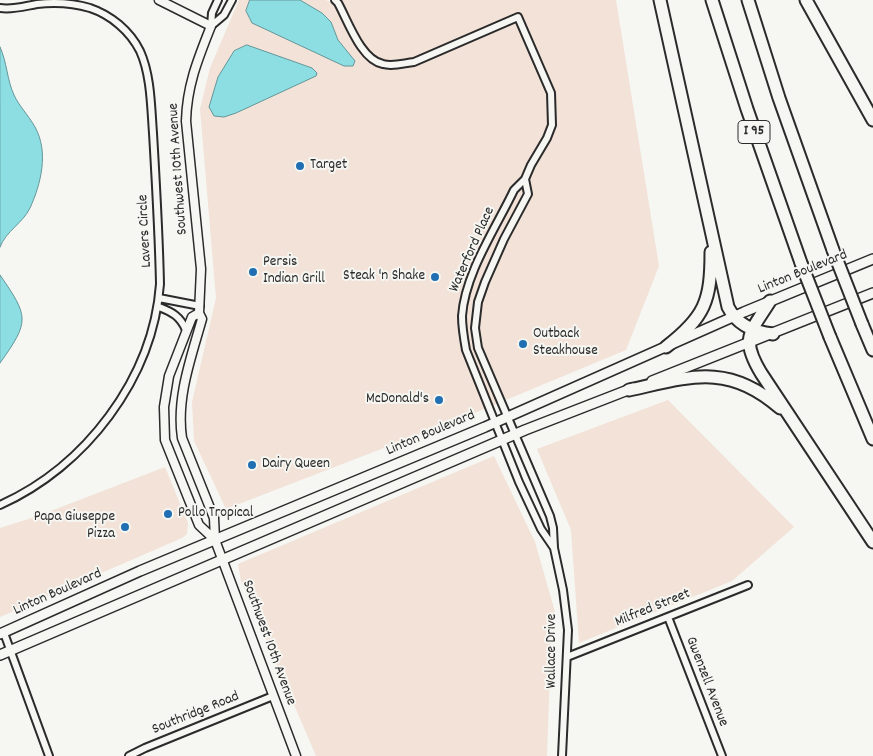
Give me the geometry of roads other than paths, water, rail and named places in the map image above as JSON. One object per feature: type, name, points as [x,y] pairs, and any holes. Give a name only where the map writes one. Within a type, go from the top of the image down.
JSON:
[{"type":"highway","points":[[660,0],[728,307],[734,317],[752,330],[773,334]]},
{"type":"highway","name":"I 95","points":[[712,0],[752,125],[801,263],[873,439]]},
{"type":"highway","name":"I 95","points":[[748,0],[779,98],[833,250],[873,350]]},
{"type":"highway","points":[[806,0],[873,120]]},
{"type":"highway","points":[[666,347],[692,325],[704,307],[710,277],[710,230]]},
{"type":"highway","points":[[770,302],[752,330],[748,343],[750,352],[756,365],[873,542]]},
{"type":"highway","points":[[629,390],[691,377],[714,377],[753,388],[791,418]]},
{"type":"main road","name":"Linton Boulevard","points":[[2,634],[132,575],[495,422],[734,317],[873,259]]},
{"type":"main road","points":[[0,655],[515,434],[773,334],[873,293]]},
{"type":"street","points":[[159,0],[211,26]]},
{"type":"street","points":[[211,26],[212,13],[218,0]]},
{"type":"street","points":[[211,26],[224,15],[232,0]]},
{"type":"street","name":"Waterford Place","points":[[335,0],[363,51],[370,58],[383,64],[396,65],[414,62],[518,16],[551,93],[552,125],[547,138],[525,179],[514,190],[471,279],[464,302],[462,328],[466,350],[495,422]]},
{"type":"street","name":"Lavers Circle","points":[[0,8],[10,9],[58,2],[89,8],[114,20],[125,29],[136,43],[147,75],[159,231],[159,307],[146,344],[128,385],[93,436],[66,464],[30,490],[0,506]]},
{"type":"street","name":"Southwest 10th Avenue","points":[[211,26],[192,76],[187,103],[186,120],[201,269],[199,309],[202,319],[182,393],[180,425],[187,454],[214,518],[215,540],[222,560],[296,756]]},
{"type":"street","name":"Waterford Place","points":[[508,416],[478,348],[475,328],[478,302],[485,282],[504,239],[528,194],[525,179]]},
{"type":"street","points":[[159,298],[199,309]]},
{"type":"street","points":[[159,307],[172,312],[181,320],[186,330]]},
{"type":"street","name":"Southwest 10th Avenue","points":[[199,309],[192,317],[186,330],[169,376],[164,407],[165,440],[199,524],[215,540]]},
{"type":"street","name":"Wallace Drive","points":[[508,416],[550,516],[553,528],[554,548],[568,630],[562,756]]},
{"type":"street","name":"Wallace Drive","points":[[495,422],[519,482],[541,529],[554,548]]},
{"type":"street","name":"Milfred Street","points":[[567,657],[748,584]]},
{"type":"street","name":"Gwenzell Avenue","points":[[668,617],[722,756]]},
{"type":"street","points":[[2,634],[49,756]]},
{"type":"street","name":"Southridge Road","points":[[129,756],[273,696]]},
{"type":"water","points":[[250,0],[300,0],[322,13],[331,22],[338,40],[355,61],[353,66],[344,66],[252,23],[246,11]]},
{"type":"water","points":[[247,45],[312,68],[317,73],[316,76],[236,113],[224,117],[214,116],[209,107],[218,77],[234,51]]},
{"type":"water","points":[[0,47],[14,95],[33,123],[39,137],[42,147],[42,168],[30,208],[6,236],[0,247]]},
{"type":"water","points":[[0,275],[21,310],[22,319],[17,337],[0,363]]},
{"type":"place","name":"Target","points":[[300,166]]},
{"type":"place","name":"Persis Indian Grill","points":[[253,272]]},
{"type":"place","name":"Steak 'n Shake","points":[[435,277]]},
{"type":"place","name":"Outback Steakhouse","points":[[523,344]]},
{"type":"place","name":"McDonald's","points":[[439,400]]},
{"type":"place","name":"Dairy Queen","points":[[252,465]]},
{"type":"place","name":"Pollo Tropical","points":[[168,514]]},
{"type":"place","name":"Papa Giuseppe Pizza","points":[[125,527]]}]
